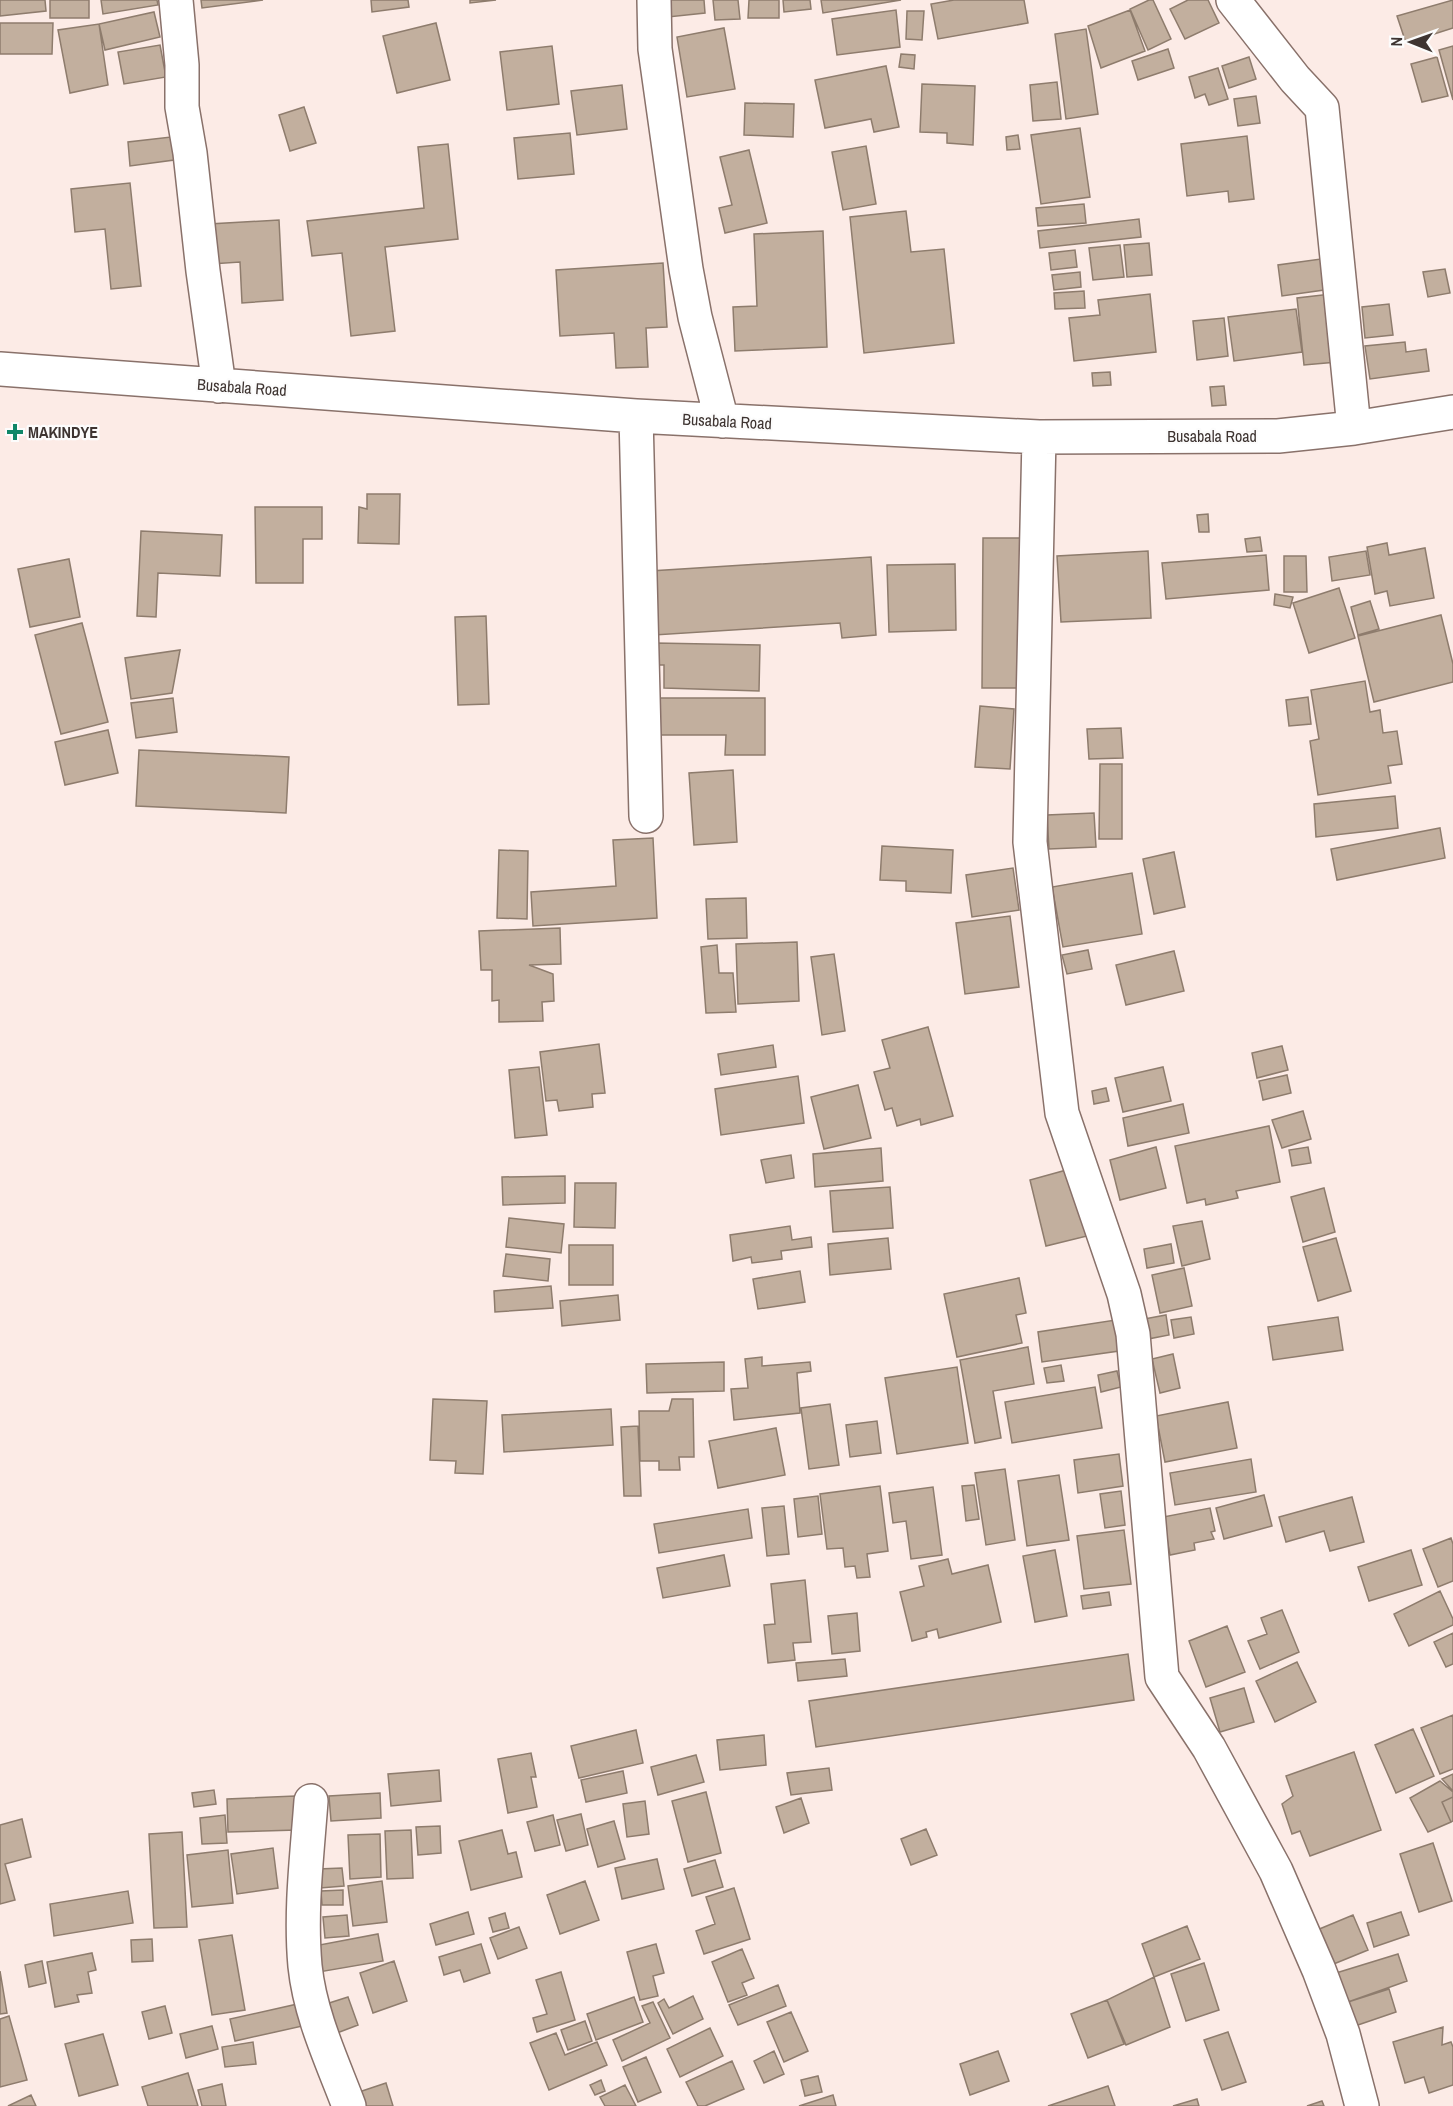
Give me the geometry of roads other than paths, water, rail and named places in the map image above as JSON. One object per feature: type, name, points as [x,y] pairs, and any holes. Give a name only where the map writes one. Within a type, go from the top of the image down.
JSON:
[{"type":"street","points":[[176,0],[182,65],[182,107],[190,153],[219,386]]},
{"type":"street","points":[[654,0],[655,49],[686,269],[695,317],[722,421]]},
{"type":"street","points":[[1233,0],[1322,108],[1354,428]]},
{"type":"street","name":"Busabala Road","points":[[0,369],[636,416],[1039,437],[1278,436],[1354,428],[1453,412]]},
{"type":"street","points":[[636,416],[646,816]]},
{"type":"street","points":[[1039,437],[1030,842],[1062,1113],[1124,1294],[1133,1334],[1162,1677],[1209,1748],[1276,1872],[1319,1970],[1343,2034],[1362,2106]]},
{"type":"street","points":[[311,1801],[303,1908],[305,1968],[317,2023],[349,2106]]},
{"type":"place","name":"MAKINDYE","points":[[15,432]]}]
